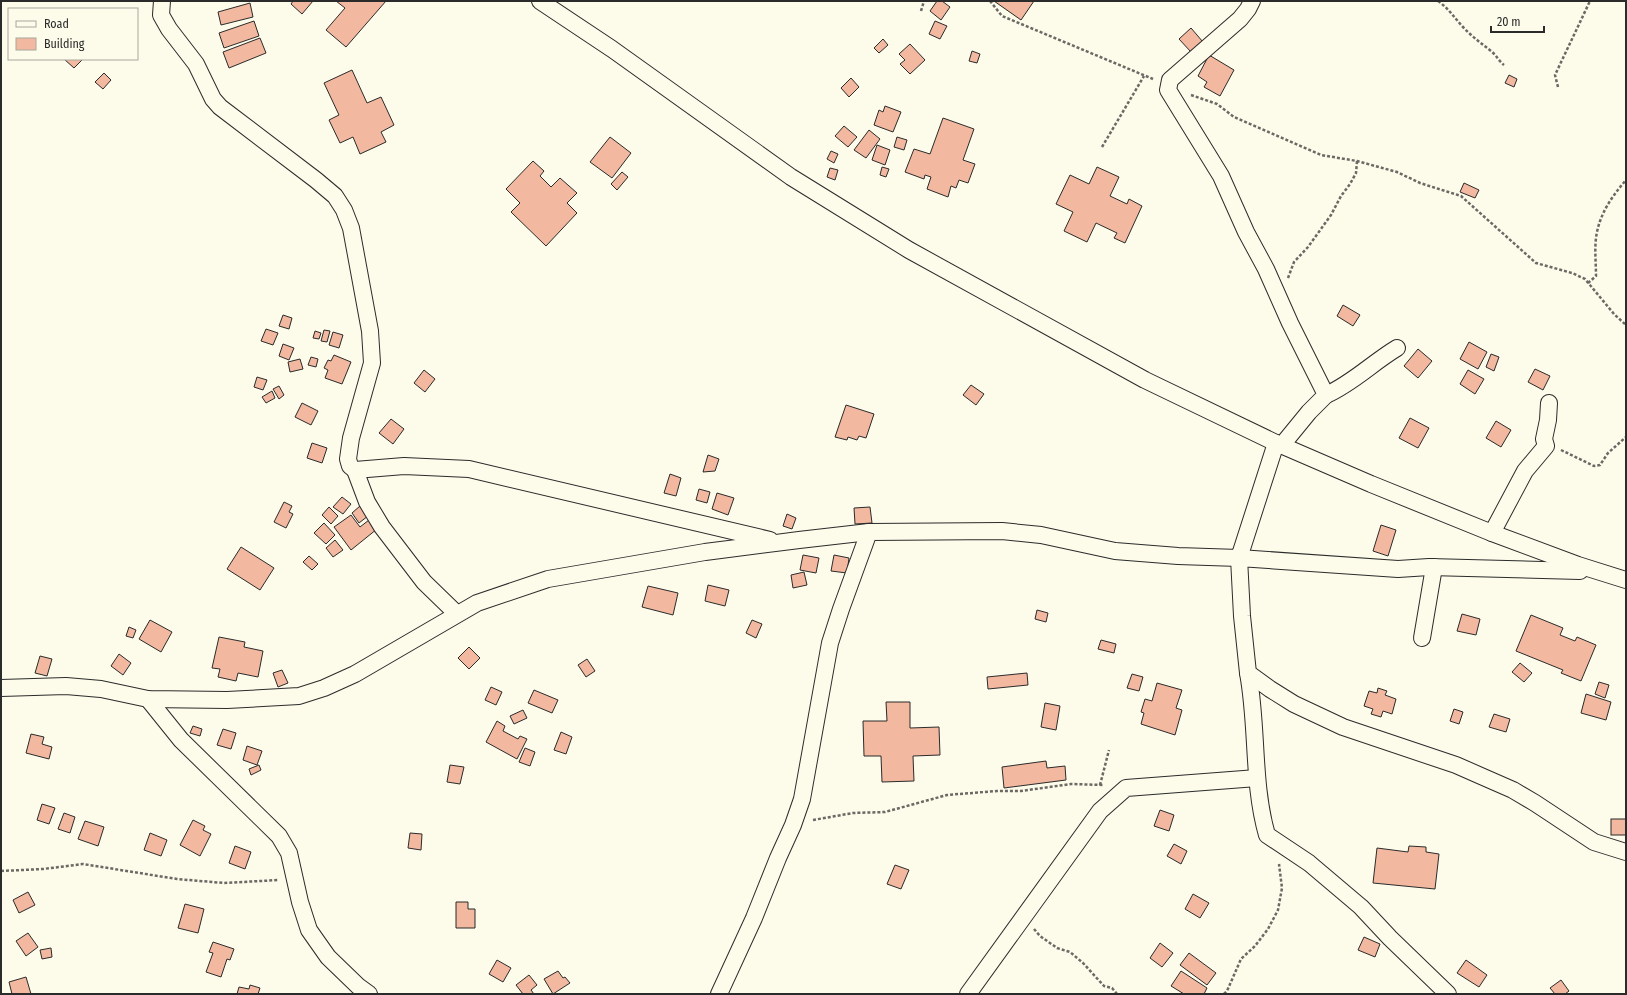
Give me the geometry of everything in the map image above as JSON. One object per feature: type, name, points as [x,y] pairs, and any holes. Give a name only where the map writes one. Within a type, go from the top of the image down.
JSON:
[{"type":"street","points":[[162,1],[161,15],[169,29],[196,64],[213,99],[220,107],[335,196],[344,210],[351,228],[370,331],[372,363],[351,438],[348,459],[350,466],[355,470],[367,502],[382,527],[424,582],[457,614]]},
{"type":"street","points":[[1252,1],[1240,19],[1170,80],[1168,90],[1221,176],[1246,232],[1266,269],[1278,297],[1326,395]]},
{"type":"street","points":[[552,4],[612,49],[791,177],[909,250],[1144,380],[1279,444],[1372,484],[1492,533],[1626,580]]},
{"type":"street","points":[[1397,348],[1375,362],[1342,388],[1326,395],[1279,444],[1239,558],[1248,673],[1253,712],[1260,806],[1268,836],[1309,863],[1361,907],[1390,938],[1448,994]]},
{"type":"street","points":[[1492,533],[1525,471],[1546,446],[1544,439],[1548,420],[1548,402]]},
{"type":"street","points":[[355,470],[404,466],[469,469],[779,542]]},
{"type":"street","points":[[1,688],[66,686],[100,689],[148,699],[227,700],[299,696],[324,688],[355,674],[477,603],[548,579],[705,552],[869,532],[1002,531],[1041,535],[1115,551],[1398,569],[1434,567],[1598,571]]},
{"type":"street","points":[[719,994],[754,918],[793,825],[802,799],[830,643],[869,532]]},
{"type":"street","points":[[1422,638],[1434,567]]},
{"type":"street","points":[[1248,673],[1294,704],[1336,724],[1456,765],[1513,790],[1594,842],[1626,852]]},
{"type":"street","points":[[148,699],[181,740],[279,836],[288,853],[300,902],[309,930],[328,957],[358,986],[369,994]]},
{"type":"street","points":[[968,994],[1100,812],[1126,788],[1257,778]]},
{"type":"path","points":[[921,11],[924,1]]},
{"type":"path","points":[[990,1],[1002,16],[1183,92],[1217,104],[1234,117],[1321,155],[1357,161],[1397,172],[1420,183],[1461,196],[1536,263],[1572,273],[1585,279],[1614,314],[1626,325]]},
{"type":"path","points":[[1438,1],[1445,6],[1462,26],[1493,53],[1504,65]]},
{"type":"path","points":[[1558,87],[1555,75],[1590,1]]},
{"type":"path","points":[[1102,147],[1144,76]]},
{"type":"path","points":[[1278,297],[1294,262],[1308,247],[1331,215],[1341,196],[1350,184],[1356,173],[1357,161]]},
{"type":"path","points":[[1588,283],[1596,276],[1595,252],[1597,232],[1604,213],[1614,194],[1626,180]]},
{"type":"path","points":[[1546,446],[1555,447],[1569,452],[1582,462],[1594,466],[1600,465],[1608,453],[1626,437]]},
{"type":"path","points":[[1100,785],[1109,750]]},
{"type":"path","points":[[793,825],[853,813],[885,812],[947,795],[998,791],[1020,791],[1071,784],[1126,788]]},
{"type":"path","points":[[1224,994],[1227,991],[1241,960],[1255,946],[1268,929],[1278,910],[1282,888],[1279,862]]},
{"type":"path","points":[[1,871],[43,869],[83,864],[176,879],[224,883],[295,878]]},
{"type":"path","points":[[1023,917],[1040,936],[1057,948],[1070,952],[1083,963],[1104,986],[1112,988],[1117,994]]},
{"type":"building","points":[[293,1],[313,1],[302,14],[291,4]]},
{"type":"building","points":[[336,1],[386,1],[346,47],[326,30],[345,8]]},
{"type":"building","points":[[937,1],[942,1],[950,7],[941,20],[930,11]]},
{"type":"building","points":[[994,1],[1034,1],[1021,20]]},
{"type":"building","points":[[250,3],[253,17],[221,25],[218,12]]},
{"type":"building","points":[[254,21],[259,36],[224,48],[219,33]]},
{"type":"building","points":[[935,21],[947,26],[940,39],[929,34]]},
{"type":"building","points":[[1191,28],[1203,42],[1191,52],[1179,39]]},
{"type":"building","points":[[260,38],[266,53],[229,68],[223,52]]},
{"type":"building","points":[[883,39],[888,45],[879,53],[874,48]]},
{"type":"building","points":[[910,44],[925,60],[910,74],[900,64],[905,60],[899,54]]},
{"type":"building","points":[[972,51],[980,54],[977,63],[969,61]]},
{"type":"building","points":[[1209,55],[1234,70],[1220,96],[1204,87],[1207,82],[1198,76]]},
{"type":"building","points":[[65,60],[82,60],[74,68]]},
{"type":"building","points":[[352,70],[367,103],[381,97],[394,125],[381,132],[386,142],[360,154],[353,137],[340,143],[329,120],[339,115],[324,83]]},
{"type":"building","points":[[104,73],[111,80],[103,89],[95,82]]},
{"type":"building","points":[[1509,75],[1517,79],[1514,87],[1505,83]]},
{"type":"building","points":[[851,78],[859,87],[849,97],[841,88]]},
{"type":"building","points":[[885,106],[901,112],[893,132],[874,125],[879,110],[883,112]]},
{"type":"building","points":[[943,118],[974,129],[963,160],[975,164],[968,183],[959,180],[956,188],[951,186],[948,197],[927,189],[931,177],[925,175],[924,179],[905,172],[914,149],[930,154]]},
{"type":"building","points":[[844,126],[857,137],[848,147],[835,136]]},
{"type":"building","points":[[869,130],[880,139],[866,158],[854,150]]},
{"type":"building","points":[[610,137],[631,153],[612,178],[590,162]]},
{"type":"building","points":[[897,137],[907,140],[904,150],[894,147]]},
{"type":"building","points":[[877,145],[890,150],[885,165],[872,160]]},
{"type":"building","points":[[831,151],[838,154],[834,163],[827,159]]},
{"type":"building","points":[[533,161],[544,171],[540,176],[551,187],[560,178],[577,193],[567,203],[577,213],[546,246],[511,212],[520,203],[506,189]]},
{"type":"building","points":[[882,167],[889,169],[886,177],[880,175]]},
{"type":"building","points":[[1097,167],[1119,177],[1110,196],[1127,204],[1129,199],[1142,206],[1125,243],[1114,238],[1117,233],[1096,223],[1087,242],[1064,231],[1073,212],[1056,204],[1070,175],[1089,184]]},
{"type":"building","points":[[830,168],[838,170],[835,180],[827,177]]},
{"type":"building","points":[[622,172],[628,177],[617,190],[611,184]]},
{"type":"building","points":[[1464,183],[1479,190],[1475,198],[1460,192]]},
{"type":"building","points":[[1343,305],[1360,315],[1353,326],[1337,316]]},
{"type":"building","points":[[283,315],[292,318],[289,329],[279,326]]},
{"type":"building","points":[[266,329],[278,333],[273,345],[261,341]]},
{"type":"building","points":[[324,330],[330,331],[327,342],[321,341]]},
{"type":"building","points":[[315,331],[321,333],[319,339],[313,338]]},
{"type":"building","points":[[333,332],[343,335],[339,348],[329,345]]},
{"type":"building","points":[[1469,342],[1487,352],[1478,369],[1460,359]]},
{"type":"building","points":[[283,344],[294,348],[289,360],[279,356]]},
{"type":"building","points":[[1418,349],[1432,361],[1418,378],[1404,366]]},
{"type":"building","points":[[1491,354],[1499,357],[1494,371],[1486,367]]},
{"type":"building","points":[[334,355],[351,362],[342,384],[325,378],[328,370],[324,368],[328,360],[331,361]]},
{"type":"building","points":[[311,357],[318,359],[316,367],[308,365]]},
{"type":"building","points":[[300,359],[303,369],[290,372],[288,362]]},
{"type":"building","points":[[1535,369],[1550,376],[1543,390],[1528,382]]},
{"type":"building","points":[[424,370],[435,379],[425,392],[414,383]]},
{"type":"building","points":[[1468,370],[1484,379],[1475,394],[1460,384]]},
{"type":"building","points":[[257,377],[267,380],[263,390],[254,387]]},
{"type":"building","points":[[971,385],[984,394],[976,405],[963,395]]},
{"type":"building","points":[[279,386],[284,395],[279,399],[273,389]]},
{"type":"building","points":[[272,391],[275,398],[266,403],[262,397]]},
{"type":"building","points":[[302,403],[318,411],[311,425],[295,417]]},
{"type":"building","points":[[846,405],[874,414],[866,438],[859,436],[857,440],[848,437],[847,440],[835,437]]},
{"type":"building","points":[[1410,418],[1429,428],[1418,448],[1399,438]]},
{"type":"building","points":[[391,419],[404,429],[393,444],[379,433]]},
{"type":"building","points":[[1496,421],[1511,430],[1501,447],[1486,438]]},
{"type":"building","points":[[312,443],[327,448],[322,463],[307,458]]},
{"type":"building","points":[[708,455],[719,459],[715,471],[703,472]]},
{"type":"building","points":[[670,474],[681,478],[676,496],[664,493]]},
{"type":"building","points":[[699,489],[710,492],[707,503],[696,500]]},
{"type":"building","points":[[717,493],[734,498],[728,515],[712,509]]},
{"type":"building","points":[[342,497],[351,504],[343,514],[333,507]]},
{"type":"building","points":[[284,502],[292,506],[289,512],[293,514],[286,528],[274,522]]},
{"type":"building","points":[[360,506],[368,516],[359,523],[352,513]]},
{"type":"building","points":[[329,507],[338,516],[331,524],[322,515]]},
{"type":"building","points":[[870,507],[872,523],[855,524],[854,508]]},
{"type":"building","points":[[787,514],[796,518],[792,529],[783,526]]},
{"type":"building","points":[[351,515],[360,527],[369,520],[377,529],[351,550],[334,527]]},
{"type":"building","points":[[324,523],[335,535],[326,544],[314,533]]},
{"type":"building","points":[[1381,525],[1396,530],[1388,556],[1373,551]]},
{"type":"building","points":[[335,540],[343,550],[333,557],[326,548]]},
{"type":"building","points":[[241,547],[274,568],[260,590],[227,569]]},
{"type":"building","points":[[803,555],[819,558],[816,573],[800,570]]},
{"type":"building","points":[[834,555],[849,558],[847,573],[831,571]]},
{"type":"building","points":[[309,556],[318,564],[312,570],[303,562]]},
{"type":"building","points":[[804,572],[807,585],[793,588],[791,575]]},
{"type":"building","points":[[708,585],[729,590],[725,606],[705,601]]},
{"type":"building","points":[[648,586],[678,593],[673,615],[642,607]]},
{"type":"building","points":[[1037,610],[1048,613],[1046,622],[1035,619]]},
{"type":"building","points":[[1462,614],[1480,619],[1476,635],[1457,631]]},
{"type":"building","points":[[1531,615],[1563,628],[1560,635],[1575,641],[1577,637],[1596,645],[1581,681],[1561,673],[1563,670],[1516,651]]},
{"type":"building","points":[[150,620],[172,632],[161,652],[139,639]]},
{"type":"building","points":[[752,620],[762,624],[756,638],[746,633]]},
{"type":"building","points":[[129,627],[136,630],[133,638],[126,636]]},
{"type":"building","points":[[219,637],[245,642],[244,647],[263,651],[258,677],[238,673],[236,681],[218,677],[220,669],[212,668]]},
{"type":"building","points":[[1101,640],[1116,644],[1114,653],[1098,649]]},
{"type":"building","points":[[469,647],[480,658],[469,669],[458,658]]},
{"type":"building","points":[[119,654],[131,663],[123,675],[111,666]]},
{"type":"building","points":[[40,656],[52,659],[47,676],[35,673]]},
{"type":"building","points":[[587,659],[595,671],[586,677],[578,665]]},
{"type":"building","points":[[1520,663],[1532,673],[1524,682],[1512,672]]},
{"type":"building","points":[[282,670],[288,683],[278,687],[273,673]]},
{"type":"building","points":[[1027,673],[1028,685],[988,689],[987,677]]},
{"type":"building","points":[[1132,674],[1143,677],[1139,691],[1127,688]]},
{"type":"building","points":[[1599,682],[1609,685],[1605,698],[1595,694]]},
{"type":"building","points":[[1157,683],[1182,690],[1176,708],[1182,710],[1175,735],[1141,724],[1144,713],[1141,712],[1145,699],[1152,701]]},
{"type":"building","points":[[491,687],[502,692],[496,705],[485,700]]},
{"type":"building","points":[[1378,688],[1387,691],[1385,695],[1396,699],[1392,714],[1383,711],[1381,717],[1371,714],[1373,709],[1364,706],[1369,691],[1377,693]]},
{"type":"building","points":[[534,690],[558,700],[552,713],[528,703]]},
{"type":"building","points":[[1586,694],[1611,702],[1606,720],[1581,713]]},
{"type":"building","points":[[886,702],[910,702],[910,728],[939,727],[940,755],[913,756],[914,781],[882,782],[881,756],[864,756],[863,721],[887,721]]},
{"type":"building","points":[[1045,703],[1060,706],[1056,730],[1041,727]]},
{"type":"building","points":[[1454,709],[1463,712],[1459,724],[1450,721]]},
{"type":"building","points":[[523,710],[527,718],[514,724],[510,716]]},
{"type":"building","points":[[1494,714],[1510,719],[1506,732],[1489,727]]},
{"type":"building","points":[[497,721],[505,726],[503,731],[518,739],[520,736],[527,739],[517,759],[486,742]]},
{"type":"building","points":[[193,726],[202,729],[200,736],[190,733]]},
{"type":"building","points":[[223,729],[236,733],[231,749],[217,745]]},
{"type":"building","points":[[561,732],[572,737],[566,754],[554,750]]},
{"type":"building","points":[[31,734],[44,737],[42,744],[52,747],[49,759],[26,753]]},
{"type":"building","points":[[247,746],[262,751],[257,765],[243,760]]},
{"type":"building","points":[[525,748],[535,752],[530,766],[519,762]]},
{"type":"building","points":[[1046,761],[1047,768],[1065,766],[1066,780],[1004,788],[1002,767]]},
{"type":"building","points":[[259,765],[261,770],[251,775],[249,769]]},
{"type":"building","points":[[450,765],[464,767],[460,784],[447,782]]},
{"type":"building","points":[[42,804],[55,808],[49,824],[37,820]]},
{"type":"building","points":[[1160,810],[1174,815],[1169,831],[1154,826]]},
{"type":"building","points":[[64,813],[75,817],[70,833],[58,829]]},
{"type":"building","points":[[1611,819],[1626,819],[1626,835],[1611,835]]},
{"type":"building","points":[[193,820],[205,826],[203,830],[211,834],[200,856],[180,845]]},
{"type":"building","points":[[85,821],[104,827],[98,846],[78,839]]},
{"type":"building","points":[[150,833],[167,840],[161,856],[144,850]]},
{"type":"building","points":[[410,833],[422,834],[421,850],[408,848]]},
{"type":"building","points":[[1174,844],[1187,851],[1181,864],[1167,856]]},
{"type":"building","points":[[235,846],[251,852],[245,869],[229,863]]},
{"type":"building","points":[[1409,846],[1426,847],[1426,852],[1439,854],[1435,889],[1373,883],[1377,848],[1408,852]]},
{"type":"building","points":[[895,865],[909,870],[901,889],[887,884]]},
{"type":"building","points":[[28,892],[35,905],[19,913],[13,900]]},
{"type":"building","points":[[1193,894],[1209,903],[1200,918],[1185,909]]},
{"type":"building","points":[[456,902],[468,902],[468,909],[475,909],[475,928],[456,928]]},
{"type":"building","points":[[185,904],[204,909],[198,933],[178,928]]},
{"type":"building","points":[[28,933],[38,947],[26,956],[16,941]]},
{"type":"building","points":[[1364,937],[1380,944],[1375,957],[1358,950]]},
{"type":"building","points":[[213,942],[234,949],[230,960],[227,959],[221,977],[206,972],[213,953],[209,952]]},
{"type":"building","points":[[1160,943],[1173,953],[1162,967],[1150,958]]},
{"type":"building","points":[[51,948],[52,957],[42,959],[40,950]]},
{"type":"building","points":[[1189,953],[1216,973],[1207,985],[1180,965]]},
{"type":"building","points":[[497,960],[511,968],[503,982],[489,974]]},
{"type":"building","points":[[1466,960],[1487,975],[1479,987],[1457,973]]},
{"type":"building","points":[[558,971],[563,978],[565,977],[570,983],[553,994],[544,979]]},
{"type":"building","points":[[1181,971],[1207,988],[1204,994],[1184,994],[1171,986]]},
{"type":"building","points":[[529,975],[537,985],[531,990],[534,994],[523,994],[516,985]]},
{"type":"building","points":[[26,977],[31,994],[12,994],[9,982]]},
{"type":"building","points":[[1561,980],[1569,991],[1565,994],[1555,994],[1550,988]]},
{"type":"building","points":[[250,985],[260,988],[258,994],[237,994],[239,987],[249,989]]}]
